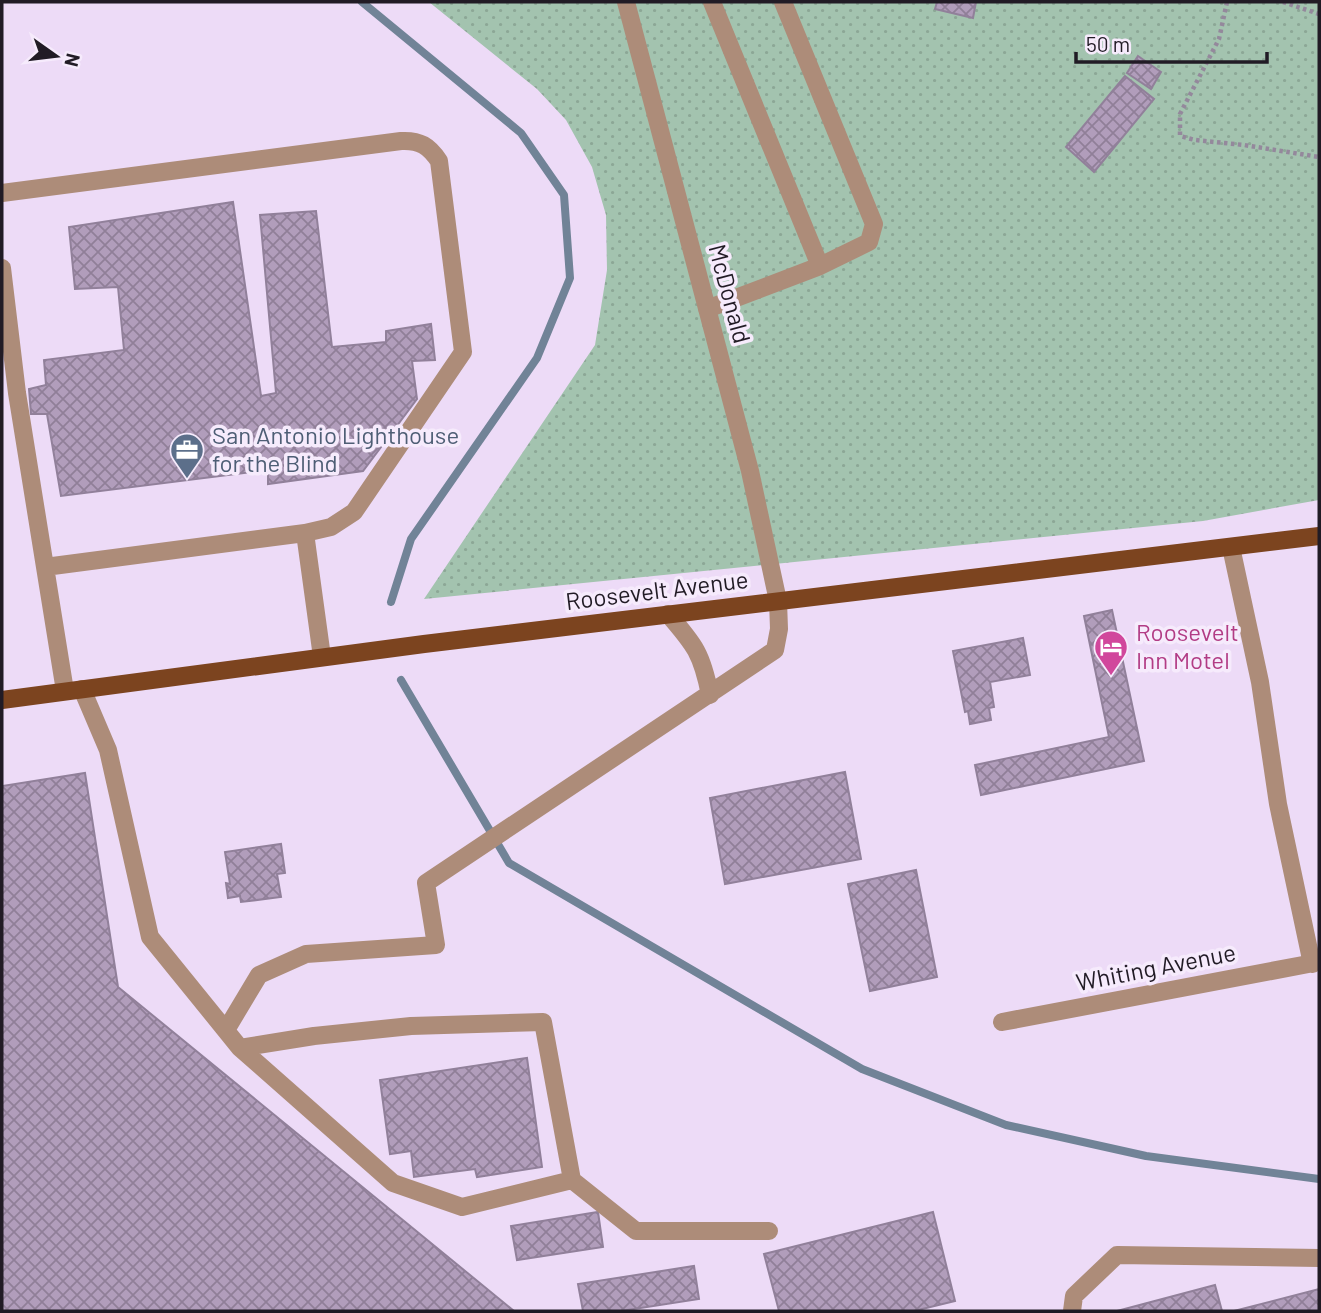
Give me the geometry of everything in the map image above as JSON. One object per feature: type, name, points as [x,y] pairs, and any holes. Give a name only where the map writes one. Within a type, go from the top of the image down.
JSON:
[{"type":"main road","name":"Roosevelt Avenue","points":[[2,700],[322,657],[1319,536]]},
{"type":"street","name":"McDonald","points":[[626,2],[750,471],[778,601],[779,629],[775,650],[710,695]]},
{"type":"street","points":[[712,2],[820,266]]},
{"type":"street","points":[[707,309],[820,266],[869,242],[874,224],[783,2]]},
{"type":"street","points":[[2,193],[415,140],[426,145],[439,161],[463,352],[354,512],[331,527],[305,533],[45,567]]},
{"type":"street","points":[[2,268],[17,393],[45,567],[74,690],[108,750],[150,937],[240,1048],[393,1183],[462,1207],[572,1180]]},
{"type":"street","points":[[305,533],[322,657]]},
{"type":"street","points":[[1231,547],[1260,682],[1278,804],[1316,963]]},
{"type":"street","points":[[226,1030],[258,975],[306,954],[436,945],[426,883],[710,695],[704,667],[694,644],[668,614]]},
{"type":"street","name":"Whiting Avenue","points":[[1002,1022],[1316,963]]},
{"type":"street","points":[[240,1048],[314,1036],[411,1027],[543,1022],[572,1180],[636,1231],[769,1231]]},
{"type":"street","points":[[1072,1311],[1073,1296],[1117,1255],[1319,1258]]},
{"type":"path","points":[[1227,2],[1219,40],[1180,114],[1180,136],[1319,157]]},
{"type":"path","points":[[1283,2],[1319,14]]},
{"type":"green space","points":[[429,2],[1319,2],[1319,500],[1203,521],[424,599],[595,345],[607,270],[606,215],[592,167],[566,120],[537,89]]},
{"type":"building","points":[[937,2],[976,2],[973,18],[935,9]]},
{"type":"building","points":[[1138,56],[1161,72],[1151,89],[1127,73]]},
{"type":"building","points":[[1125,76],[1154,99],[1094,172],[1066,147]]},
{"type":"building","points":[[233,202],[261,396],[276,393],[260,215],[316,211],[332,347],[386,342],[386,331],[431,324],[435,360],[412,361],[417,399],[363,471],[268,484],[268,470],[61,496],[47,414],[31,414],[29,389],[46,385],[44,360],[124,350],[118,287],[75,289],[69,227]]},
{"type":"building","name":"Roosevelt Inn Motel","points":[[1112,610],[1144,761],[981,795],[975,765],[1109,737],[1084,616]]},
{"type":"building","points":[[1023,638],[1030,675],[990,682],[994,707],[989,708],[991,720],[970,724],[968,711],[965,712],[953,651]]},
{"type":"building","points":[[845,772],[861,859],[725,884],[710,798]]},
{"type":"building","points":[[85,773],[118,987],[514,1311],[2,1311],[2,786]]},
{"type":"building","points":[[281,844],[285,873],[277,874],[281,897],[241,902],[240,896],[228,898],[226,883],[230,884],[225,852]]},
{"type":"building","points":[[916,870],[937,977],[870,991],[848,884]]},
{"type":"building","points":[[527,1058],[542,1167],[477,1177],[475,1169],[414,1177],[411,1151],[390,1154],[380,1080]]},
{"type":"building","points":[[598,1212],[603,1247],[517,1260],[511,1226]]},
{"type":"building","points":[[933,1212],[955,1301],[914,1311],[779,1311],[764,1254]]},
{"type":"building","points":[[694,1266],[699,1299],[621,1311],[583,1311],[578,1284]]},
{"type":"building","points":[[1215,1285],[1222,1311],[1117,1311]]},
{"type":"building","points":[[1319,1289],[1319,1311],[1234,1311]]},
{"type":"waterway","points":[[362,2],[521,133],[564,195],[570,278],[537,358],[411,539],[391,602]]},
{"type":"waterway","points":[[401,680],[509,863],[862,1069],[1006,1125],[1146,1156],[1319,1179]]},
{"type":"place","name":"San Antonio Lighthouse for the Blind","points":[[187,480]]},
{"type":"place","name":"Roosevelt Inn Motel","points":[[1111,677]]}]
